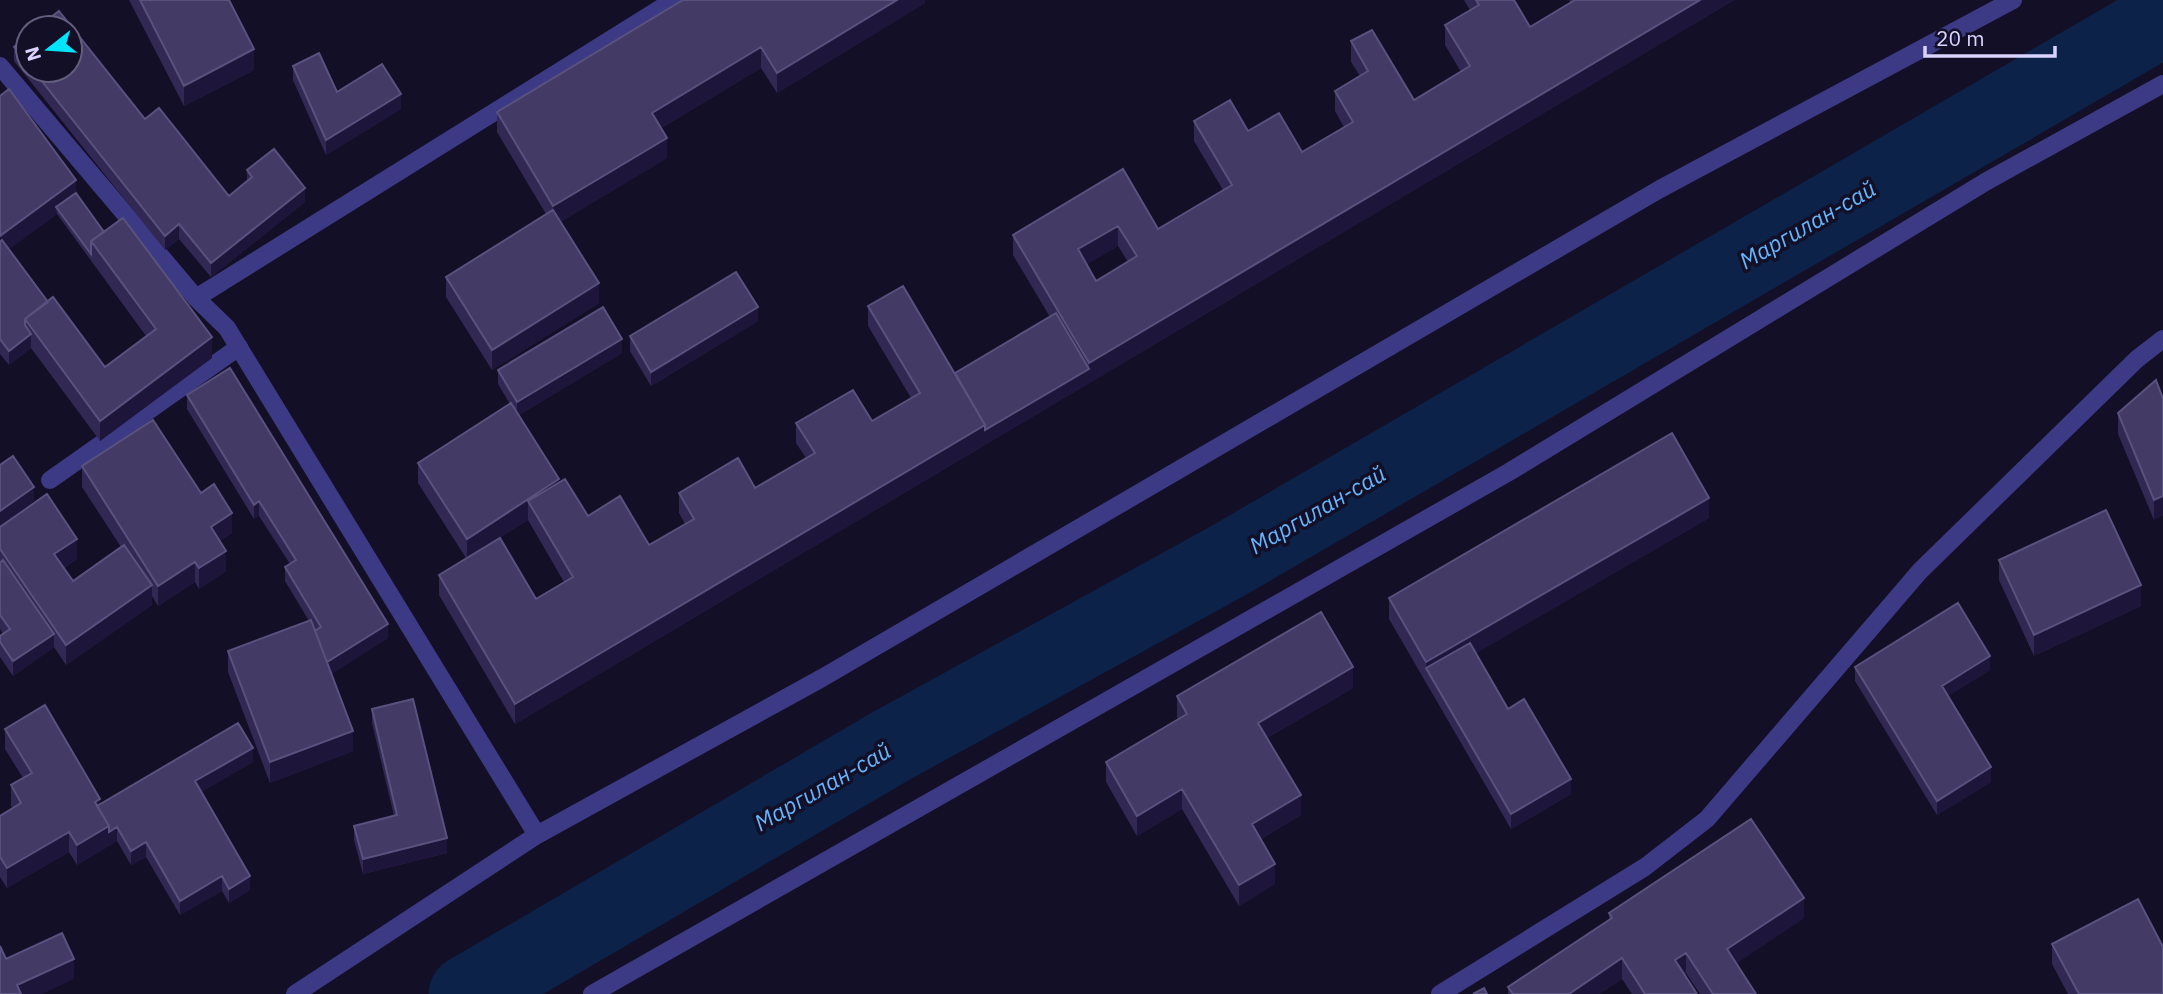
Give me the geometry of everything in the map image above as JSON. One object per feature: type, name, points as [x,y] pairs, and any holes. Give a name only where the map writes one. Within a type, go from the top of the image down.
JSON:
[{"type":"street","points":[[196,298],[674,0]]},
{"type":"street","points":[[295,994],[537,835],[821,678],[1660,189],[2013,0]]},
{"type":"street","points":[[0,66],[196,298],[227,328],[537,835]]},
{"type":"street","points":[[592,994],[1509,472],[1987,181],[2163,84]]},
{"type":"street","points":[[1440,994],[1645,867],[1707,820],[1920,571],[2137,359],[2163,340]]},
{"type":"street","points":[[50,480],[239,347]]},
{"type":"building","points":[[140,0],[229,0],[254,49],[184,86]]},
{"type":"building","points":[[683,0],[897,0],[777,73],[761,47],[652,113],[667,138],[553,206],[497,112]]},
{"type":"building","points":[[1476,0],[1514,0],[1530,27],[1575,0],[1700,0],[1089,363],[1013,235],[1123,169],[1158,229],[1232,185],[1194,121],[1230,100],[1248,131],[1279,113],[1302,152],[1353,122],[1335,91],[1368,71],[1351,41],[1372,30],[1414,100],[1470,66],[1445,25],[1479,5]],"holes":[[[1118,226],[1137,256],[1096,281],[1078,249]]]},
{"type":"building","points":[[84,42],[145,119],[159,108],[229,196],[252,177],[247,170],[274,149],[305,188],[211,263],[179,224],[165,236],[44,84],[84,84]]},
{"type":"building","points":[[319,53],[337,92],[382,64],[401,94],[326,140],[293,66]]},
{"type":"building","points":[[9,89],[76,180],[0,236],[0,96]]},
{"type":"building","points":[[76,193],[104,232],[91,241],[91,254],[56,207]]},
{"type":"building","points":[[553,210],[599,283],[492,350],[446,277]]},
{"type":"building","points":[[123,218],[212,337],[100,421],[25,319],[53,297],[105,367],[156,329],[91,241]]},
{"type":"building","points":[[2,240],[48,302],[25,319],[25,325],[31,334],[9,351],[0,339]]},
{"type":"building","points":[[736,272],[758,307],[651,372],[630,336]]},
{"type":"building","points":[[903,286],[985,425],[515,704],[439,575],[500,538],[536,599],[573,577],[528,501],[565,479],[588,516],[620,496],[649,545],[694,519],[679,493],[738,458],[755,488],[815,453],[796,423],[853,390],[872,421],[920,393],[868,306]]},
{"type":"building","points":[[603,307],[622,339],[517,402],[498,370]]},
{"type":"building","points":[[1056,313],[1089,369],[985,430],[985,425],[955,373]]},
{"type":"building","points":[[230,368],[388,624],[327,662],[315,631],[321,627],[285,567],[296,560],[259,501],[254,505],[187,395]]},
{"type":"building","points":[[2156,380],[2163,399],[2163,496],[2154,500],[2118,413]]},
{"type":"building","points":[[511,403],[559,479],[467,539],[418,463]]},
{"type":"building","points":[[153,420],[201,493],[214,484],[232,513],[211,527],[226,551],[199,568],[195,562],[158,586],[82,466]]},
{"type":"building","points":[[1672,433],[1709,498],[1426,662],[1389,598]]},
{"type":"building","points":[[13,456],[34,487],[0,511],[0,465]]},
{"type":"building","points":[[47,494],[77,539],[54,554],[73,581],[124,545],[152,585],[66,645],[0,549],[0,527]]},
{"type":"building","points":[[2106,510],[2141,585],[2034,635],[1999,560]]},
{"type":"building","points":[[3,560],[54,634],[13,661],[0,642],[0,636],[10,629],[0,615],[0,563]]},
{"type":"building","points":[[1958,603],[1990,656],[1942,686],[1991,767],[1937,801],[1855,667]]},
{"type":"building","points":[[1321,612],[1353,667],[1258,723],[1301,795],[1252,824],[1275,864],[1239,885],[1182,789],[1137,816],[1106,762],[1187,714],[1177,696]]},
{"type":"building","points":[[311,620],[353,731],[270,762],[228,651]]},
{"type":"building","points":[[1470,643],[1508,709],[1524,699],[1571,779],[1511,814],[1426,668]]},
{"type":"building","points":[[413,699],[447,838],[363,859],[354,826],[397,815],[372,709]]},
{"type":"building","points":[[45,705],[100,799],[95,802],[109,826],[77,845],[69,832],[7,868],[0,857],[0,816],[21,803],[11,785],[32,773],[5,729]]},
{"type":"building","points":[[238,723],[253,748],[195,781],[250,876],[229,889],[222,876],[180,901],[146,842],[131,851],[117,827],[109,832],[109,826],[97,806]]},
{"type":"building","points":[[1751,819],[1804,898],[1727,949],[1756,994],[1713,994],[1686,953],[1675,960],[1697,994],[1645,994],[1622,958],[1569,994],[1513,994],[1508,987],[1612,918],[1609,913]]},
{"type":"building","points":[[2138,899],[2163,947],[2163,994],[2079,994],[2052,944]]},
{"type":"building","points":[[62,933],[74,959],[17,985],[21,994],[0,994],[0,946],[6,959]]},
{"type":"building","points":[[1484,988],[1487,994],[1473,994]]},
{"type":"waterway","name":"Маргилан-сай","points":[[467,994],[891,746],[1224,563],[2163,18]]}]
